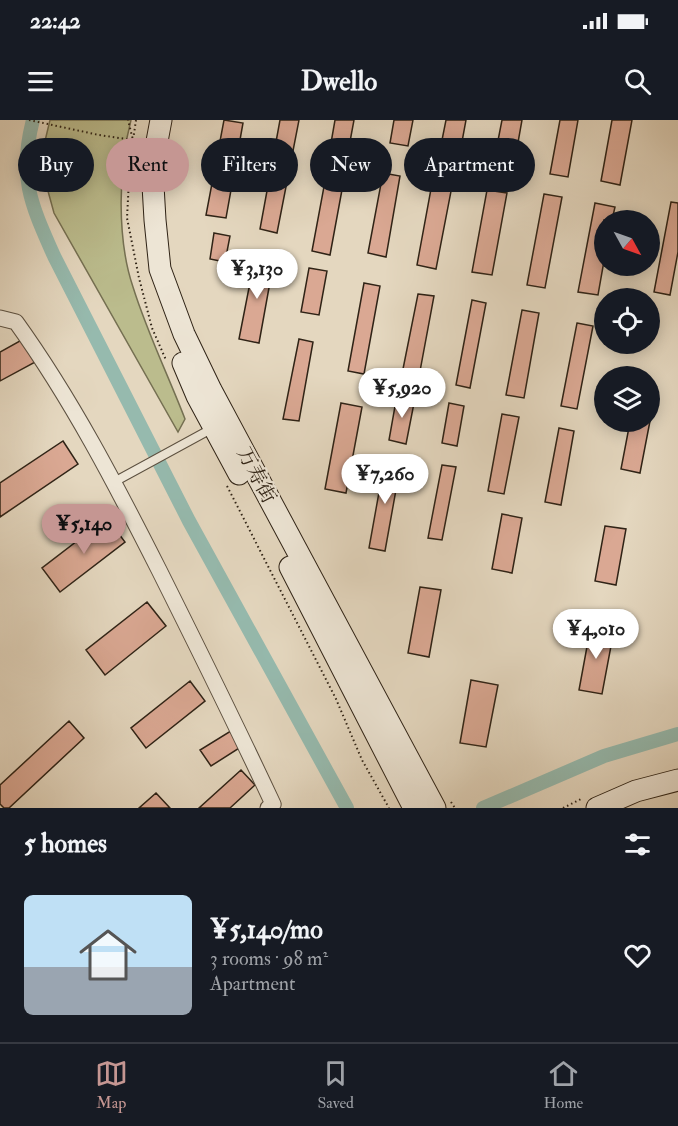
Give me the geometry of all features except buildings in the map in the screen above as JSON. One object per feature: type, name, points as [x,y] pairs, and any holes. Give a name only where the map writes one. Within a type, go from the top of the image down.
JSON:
[{"type":"street","name":"万寿街","points":[[148,120],[142,162],[141,220],[157,290],[176,345],[197,396],[281,550],[414,808]]},
{"type":"street","name":"万寿街","points":[[160,120],[152,168],[160,269],[184,334],[211,390],[447,804]]},
{"type":"street","points":[[0,318],[16,322],[48,367],[114,482],[263,782],[273,804],[268,808]]},
{"type":"street","points":[[597,808],[636,791],[678,780]]},
{"type":"lane","points":[[114,482],[214,428]]},
{"type":"path","points":[[30,120],[133,140],[128,120]]},
{"type":"green space","points":[[50,120],[131,120],[127,138],[106,138],[106,192],[122,192],[122,226],[128,268],[151,337],[185,419],[178,432],[54,213],[48,192],[94,192],[94,138],[46,138]]},
{"type":"waterway","points":[[33,120],[27,158],[29,190],[54,256],[189,521],[347,808]]},
{"type":"waterway","points":[[483,808],[604,756],[678,734]]}]
